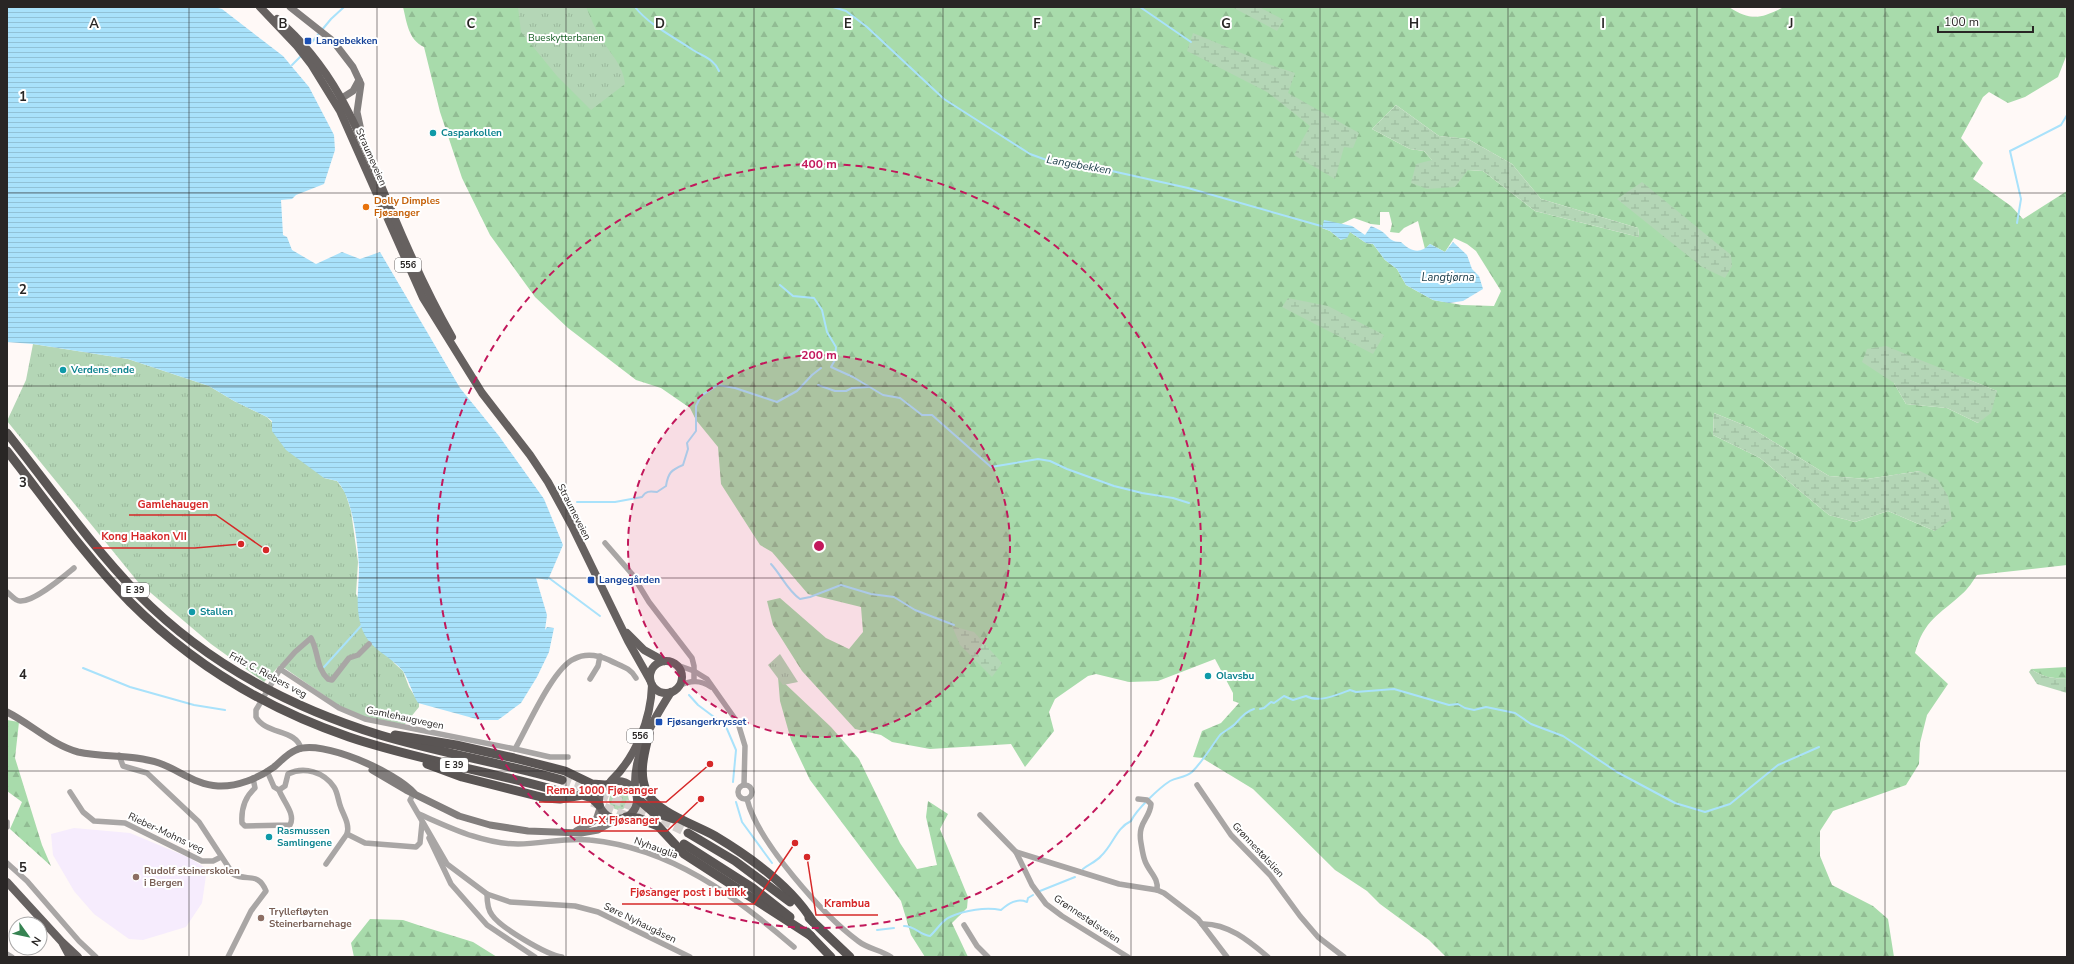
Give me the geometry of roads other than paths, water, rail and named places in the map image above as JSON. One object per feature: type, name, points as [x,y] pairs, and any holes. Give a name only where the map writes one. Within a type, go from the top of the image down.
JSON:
[{"type":"highway","name":"Fritz C. Riebers veg","points":[[7,433],[110,563],[154,609],[187,637],[223,663],[276,694],[322,715],[380,735],[562,780]]},
{"type":"highway","name":"E 39","points":[[7,451],[98,566],[130,602],[162,632],[202,663],[247,692],[295,716],[350,738],[462,777],[545,798],[560,799],[582,795],[592,798],[600,806]]},
{"type":"highway","points":[[649,733],[642,776],[646,791],[659,806],[726,843],[760,867],[803,906],[813,922]]},
{"type":"highway","name":"E 39","points":[[380,735],[404,735],[456,745],[565,771],[592,784],[608,783]]},
{"type":"highway","name":"E 39","points":[[350,738],[415,756],[558,791]]},
{"type":"highway","points":[[638,799],[653,812],[693,824]]},
{"type":"highway","name":"E 39","points":[[622,818],[638,818],[658,826],[684,854],[811,936]]},
{"type":"highway","points":[[688,833],[741,865],[776,891],[813,922],[850,957]]},
{"type":"highway","name":"E 39","points":[[684,844],[754,888],[811,936],[831,957]]},
{"type":"main road","name":"Straumeveien","points":[[261,7],[288,28],[315,58],[342,98],[430,295],[495,408]]},
{"type":"main road","name":"Straumeveien","points":[[261,7],[306,58],[340,111],[423,298],[482,393],[495,408],[551,486],[572,526],[597,581],[651,682]]},
{"type":"main road","points":[[290,7],[333,41],[353,67],[362,90],[358,112],[363,143]]},
{"type":"main road","points":[[340,111],[342,98],[353,91],[359,80]]},
{"type":"main road","name":"Straumeveien","points":[[625,631],[644,650],[664,661]]},
{"type":"main road","name":"556","points":[[608,783],[624,767],[638,742],[649,710],[652,669],[655,665],[664,661],[677,665]]},
{"type":"main road","points":[[677,665],[682,675],[679,686]]},
{"type":"main road","points":[[651,682],[660,692],[671,692]]},
{"type":"main road","name":"556","points":[[635,790],[636,763],[640,749],[649,733],[656,715],[671,692],[679,686]]},
{"type":"main road","points":[[7,712],[67,748],[84,753],[119,755],[159,763],[208,785],[225,786],[253,778],[267,771],[295,750],[301,748],[318,748],[382,770],[406,784],[414,792],[471,820],[528,831],[594,831],[634,812],[638,799],[635,790]]},
{"type":"main road","name":"E 39","points":[[608,783],[625,781],[635,790]]},
{"type":"main road","points":[[574,832],[596,820],[600,806],[599,794],[608,783]]},
{"type":"main road","name":"E 39","points":[[600,806],[609,817],[622,818]]},
{"type":"main road","points":[[7,882],[62,942],[78,957]]},
{"type":"main road","points":[[62,942],[70,957]]},
{"type":"street","name":"Straumeveien","points":[[605,543],[632,574],[649,602],[671,628],[693,660],[694,681]]},
{"type":"street","points":[[7,592],[16,600],[26,600],[37,595],[74,568]]},
{"type":"street","points":[[301,748],[300,744],[294,737],[260,724],[256,717],[256,710],[273,679],[291,655],[311,638],[318,655],[319,669],[328,679],[332,680],[349,658],[358,655],[369,644]]},
{"type":"street","points":[[516,748],[554,680],[562,668],[574,659],[588,656],[600,656],[632,670],[636,678]]},
{"type":"street","points":[[590,679],[598,666],[600,656]]},
{"type":"street","points":[[677,665],[694,671],[707,679],[733,715],[743,736],[746,761],[744,785],[740,787],[738,792],[740,797],[746,799],[751,797],[752,791],[750,787],[744,785]]},
{"type":"street","name":"Gamlehaugvegen","points":[[280,669],[339,708],[365,719],[516,748],[550,757],[568,757]]},
{"type":"street","points":[[679,686],[694,681],[704,683],[714,689]]},
{"type":"street","name":"Rieber-Mohns veg","points":[[119,755],[123,766],[148,773],[199,822],[233,874],[241,877],[256,878],[264,886],[266,891],[251,911],[228,957]]},
{"type":"street","points":[[279,790],[285,786],[288,774],[296,770],[308,770],[321,776],[332,784],[336,790],[347,824],[347,834],[326,864]]},
{"type":"street","points":[[253,778],[255,788],[248,795],[242,811],[242,823],[246,826],[290,826],[290,813],[279,790],[274,787],[267,771]]},
{"type":"street","name":"Grønnestølslien","points":[[1197,785],[1231,835],[1270,874],[1300,916],[1318,937],[1344,957]]},
{"type":"street","name":"Rieber-Mohns veg","points":[[70,792],[83,812],[94,821],[125,823],[198,860],[213,861],[221,857]]},
{"type":"street","name":"Søre Nyhaugåsen","points":[[414,792],[410,800],[447,864],[486,894],[510,902],[575,906],[598,912],[690,957]]},
{"type":"street","points":[[746,799],[754,820],[768,842],[817,903],[859,942],[891,957]]},
{"type":"street","points":[[1138,799],[1147,800],[1151,804],[1150,809],[1140,826],[1140,836],[1145,862],[1157,883],[1157,890]]},
{"type":"street","name":"Nyhauglia","points":[[419,814],[479,838],[499,843],[528,844],[566,840],[592,840],[654,854],[710,882],[726,892],[794,947]]},
{"type":"street","name":"Grønnestølsveien","points":[[980,815],[1016,852],[1032,885],[1046,904],[1062,916],[1128,957]]},
{"type":"street","points":[[7,822],[7,827]]},
{"type":"street","points":[[347,834],[365,843],[416,848],[420,842],[422,822]]},
{"type":"street","points":[[427,830],[441,865],[451,884],[487,926],[535,957]]},
{"type":"street","name":"Grønnestølsveien","points":[[1016,852],[1119,884],[1157,890],[1168,895],[1202,924],[1227,957]]},
{"type":"street","points":[[7,863],[27,881],[79,941],[96,957]]},
{"type":"street","points":[[486,894],[490,912],[500,924],[551,954],[562,957]]},
{"type":"street","points":[[1202,924],[1212,924],[1235,933],[1268,957]]},
{"type":"street","points":[[964,925],[977,946],[988,957]]},
{"type":"street","points":[[7,954],[12,957]]},
{"type":"water","points":[[7,7],[214,7],[222,9],[283,56],[309,87],[334,135],[335,150],[324,184],[296,195],[292,199],[281,200],[283,235],[287,237],[292,250],[316,264],[342,252],[360,259],[380,252],[460,388],[499,436],[544,499],[563,545],[548,580],[536,578],[547,615],[545,630],[547,627],[554,628],[549,652],[537,677],[521,703],[498,720],[480,720],[418,703],[402,670],[368,640],[364,634],[359,619],[359,568],[357,547],[354,522],[347,498],[337,481],[324,478],[286,450],[272,431],[272,421],[267,417],[234,401],[209,386],[128,359],[33,344],[7,342]]},
{"type":"water","name":"Langtjørna","points":[[1324,220],[1352,226],[1365,235],[1371,226],[1381,231],[1391,240],[1401,242],[1408,248],[1419,251],[1423,250],[1430,244],[1445,252],[1453,242],[1467,255],[1472,269],[1479,276],[1483,289],[1463,301],[1449,303],[1433,300],[1406,285],[1397,269],[1385,260],[1373,244],[1366,243],[1350,232],[1347,238],[1341,240],[1330,231],[1322,228]]},
{"type":"waterway","name":"Langebekken","points":[[307,48],[331,19],[344,7]]},
{"type":"waterway","points":[[635,7],[654,25],[711,61],[719,71]]},
{"type":"waterway","name":"Langebekken","points":[[833,7],[846,11],[867,27],[944,99],[1030,154],[1052,162],[1076,163],[1188,188],[1321,226]]},
{"type":"waterway","points":[[1140,7],[1191,42]]},
{"type":"waterway","name":"Langebekken","points":[[292,65],[301,56]]},
{"type":"waterway","points":[[2017,223],[2021,199],[2010,151],[2061,125],[2067,115]]},
{"type":"waterway","points":[[780,285],[793,296],[814,298],[822,310],[827,332],[836,347],[835,360],[831,367],[853,377],[883,395],[900,398],[922,415],[932,415],[991,467],[1038,459],[1050,461],[1067,469],[1114,486],[1142,493],[1173,498],[1189,503]]},
{"type":"waterway","points":[[577,502],[615,502],[642,497],[646,493],[657,492],[666,486],[671,472],[683,465],[688,449],[687,443],[696,431],[696,406],[701,396],[718,385],[735,388],[777,402],[797,391],[821,368]]},
{"type":"waterway","points":[[818,385],[835,391],[846,391],[852,388],[868,387]]},
{"type":"waterway","points":[[771,564],[788,587],[800,599],[810,597],[841,585],[871,594],[894,597],[915,610],[954,625]]},
{"type":"waterway","points":[[549,578],[600,616]]},
{"type":"waterway","points":[[324,667],[361,626]]},
{"type":"waterway","points":[[83,668],[130,687],[194,705],[225,710]]},
{"type":"waterway","points":[[1260,709],[1264,708],[1271,702],[1274,703],[1284,696],[1293,700],[1306,696],[1317,699],[1334,696],[1350,690],[1356,692],[1394,689],[1449,705],[1458,704],[1465,708],[1474,710],[1486,707],[1515,713],[1531,724],[1563,736],[1617,772],[1675,803],[1705,812],[1730,804],[1778,765],[1819,747]]},
{"type":"waterway","points":[[689,695],[698,705],[722,723],[727,729],[736,750],[733,782]]},
{"type":"waterway","points":[[1083,869],[1105,852],[1118,832],[1131,821],[1143,805],[1154,794],[1170,781],[1192,772],[1220,735],[1246,713],[1254,709]]},
{"type":"waterway","points":[[736,802],[742,822],[772,863]]},
{"type":"waterway","points":[[1040,891],[1075,877]]},
{"type":"waterway","points":[[904,926],[911,927],[930,936],[947,918],[969,911],[982,909],[1001,910],[1007,905],[1016,901],[1027,902],[1028,898],[1033,895]]},
{"type":"waterway","points":[[877,930],[894,928]]},
{"type":"tunnel","points":[[562,780],[640,809],[688,833]]},
{"type":"tunnel","points":[[592,802],[634,819]]},
{"type":"place","name":"Langebekken","points":[[308,41]]},
{"type":"place","name":"Casparkollen","points":[[433,133]]},
{"type":"place","name":"Dolly Dimples Fjøsanger","points":[[366,207]]},
{"type":"place","name":"Verdens ende","points":[[63,370]]},
{"type":"place","name":"Kong Haakon VII","points":[[241,544]]},
{"type":"place","name":"Gamlehaugen","points":[[266,550]]},
{"type":"place","name":"Langegården","points":[[591,580]]},
{"type":"place","name":"Stallen","points":[[192,612]]},
{"type":"place","name":"Olavsbu","points":[[1208,676]]},
{"type":"place","name":"Fjøsangerkrysset","points":[[659,722]]},
{"type":"place","name":"Rema 1000 Fjøsanger","points":[[710,764]]},
{"type":"place","name":"Uno-X Fjøsanger","points":[[701,799]]},
{"type":"place","name":"Rasmussen Samlingene","points":[[269,837]]},
{"type":"place","name":"Fjøsanger post i butikk","points":[[795,843]]},
{"type":"place","name":"Krambua","points":[[807,857]]},
{"type":"place","name":"Rudolf steinerskolen i Bergen","points":[[136,877]]},
{"type":"place","name":"Tryllefløyten Steinerbarnehage","points":[[261,918]]},
{"type":"park label","name":"Bueskytterbanen","points":[[566,38]]}]
